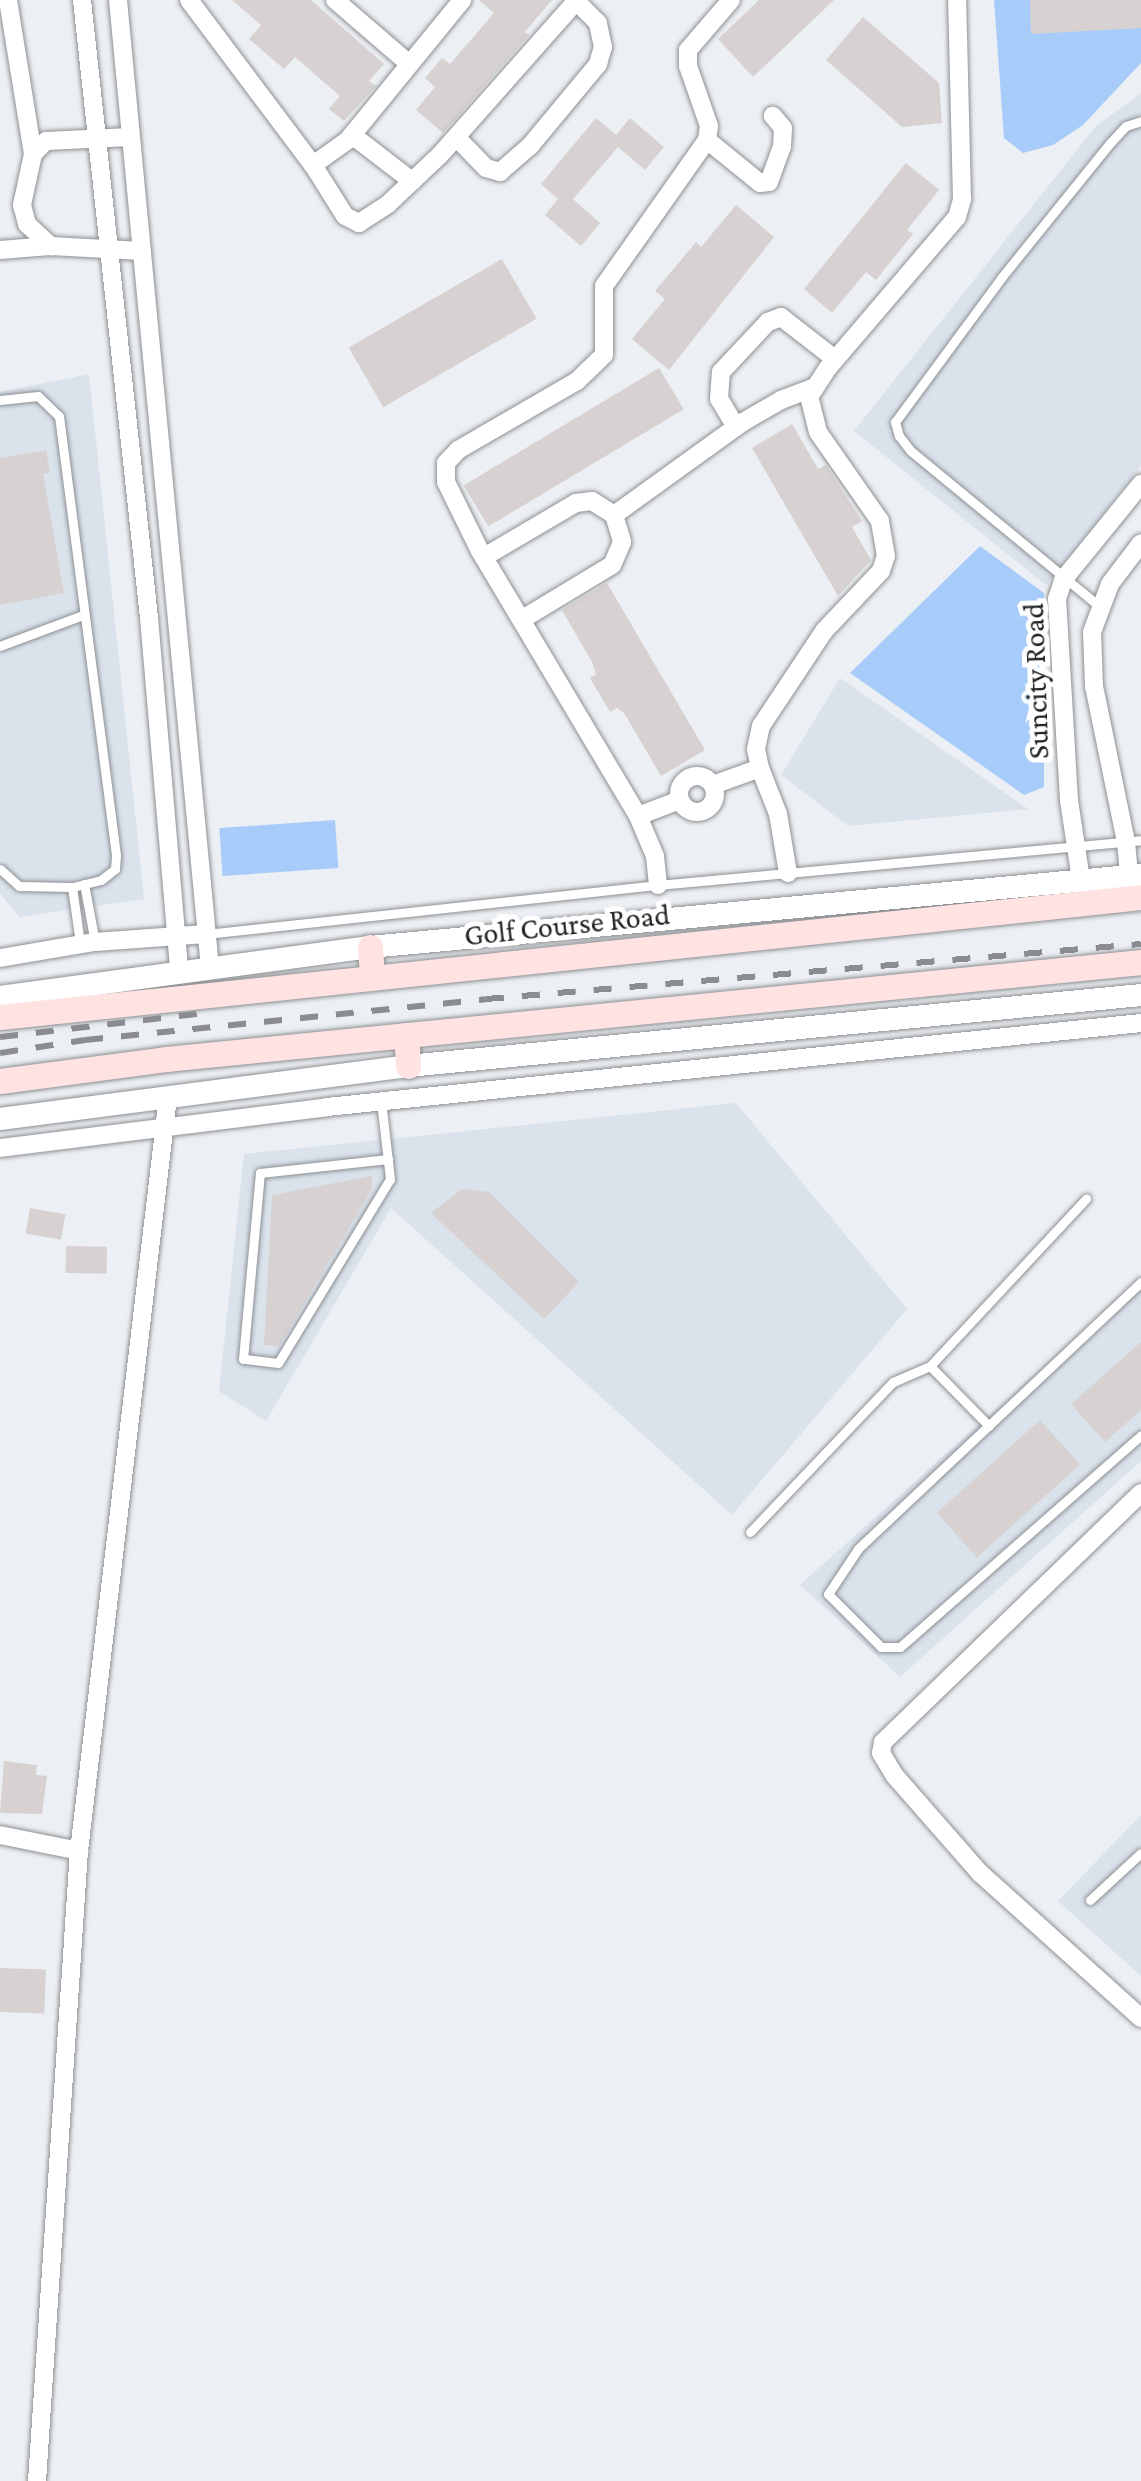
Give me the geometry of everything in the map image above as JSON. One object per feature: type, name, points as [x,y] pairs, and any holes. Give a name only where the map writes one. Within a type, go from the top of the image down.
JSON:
[{"type":"main road","name":"Golf Course Road","points":[[0,1017],[1135,887]]},
{"type":"main road","points":[[370,947],[372,977]]},
{"type":"main road","points":[[0,1081],[406,1035],[1141,962]]},
{"type":"main road","points":[[406,1035],[408,1066]]},
{"type":"street","points":[[8,0],[32,154],[22,206],[27,224],[50,246]]},
{"type":"street","points":[[82,0],[138,506],[179,970]]},
{"type":"street","points":[[118,0],[169,501],[210,968]]},
{"type":"street","points":[[189,0],[214,39],[313,165],[345,216],[358,223],[412,181],[456,137],[577,0],[598,23],[603,47],[598,64],[530,146],[500,172],[486,168],[456,137]]},
{"type":"street","points":[[335,0],[407,62]]},
{"type":"street","points":[[313,165],[352,135],[407,62],[462,0]]},
{"type":"street","points":[[658,885],[654,856],[638,816],[524,618],[484,557],[446,482],[446,463],[458,450],[596,366],[604,355],[604,286],[707,140],[710,126],[688,66],[688,50],[730,0]]},
{"type":"street","points":[[614,515],[736,426],[781,400],[813,388],[957,217],[962,199],[957,0]]},
{"type":"street","points":[[707,140],[760,182],[770,182],[782,146],[782,128],[773,116]]},
{"type":"street","points":[[352,135],[412,181]]},
{"type":"street","points":[[32,154],[46,141],[130,136]]},
{"type":"street","points":[[0,250],[50,246],[142,251]]},
{"type":"street","points":[[736,426],[719,399],[721,372],[768,322],[781,317],[835,359]]},
{"type":"street","points":[[788,874],[778,814],[756,749],[760,726],[824,631],[881,571],[886,556],[880,521],[811,415],[813,388]]},
{"type":"street","name":"Suncity Road","points":[[1083,894],[1068,800],[1056,610],[1063,580],[1141,484]]},
{"type":"street","points":[[484,557],[576,503],[592,500],[614,515],[622,542],[612,564],[524,618]]},
{"type":"street","points":[[138,506],[169,501]]},
{"type":"street","name":"Suncity Road","points":[[1135,887],[1134,841],[1094,686],[1092,632],[1099,606],[1141,543]]},
{"type":"street","points":[[149,618],[179,615]]},
{"type":"street","points":[[713,785],[760,768]]},
{"type":"street","points":[[692,776],[704,777],[713,785],[713,802],[704,810],[687,810],[680,800],[679,788],[692,776]]},
{"type":"street","points":[[638,816],[680,800]]},
{"type":"street","points":[[0,997],[370,947],[1083,894]]},
{"type":"street","points":[[0,958],[88,944],[206,934]]},
{"type":"street","points":[[0,1119],[408,1066],[1141,995]]},
{"type":"street","points":[[0,1148],[381,1101],[1141,1023]]},
{"type":"street","points":[[37,2481],[79,1852],[168,1127],[168,1097]]},
{"type":"street","points":[[1141,1493],[883,1742],[881,1753],[980,1873],[1141,2018]]},
{"type":"street","points":[[0,1835],[79,1852]]},
{"type":"lane","points":[[1099,606],[910,450],[899,436],[895,422],[1001,278],[1110,144],[1126,126],[1141,121]]},
{"type":"lane","points":[[0,400],[38,396],[58,416],[116,855],[115,869],[72,887],[19,886],[0,869]]},
{"type":"lane","points":[[0,646],[83,615]]},
{"type":"lane","points":[[206,934],[658,885],[1134,841]]},
{"type":"lane","points":[[84,884],[90,920],[88,944]]},
{"type":"lane","points":[[72,887],[78,922],[88,944]]},
{"type":"lane","points":[[381,1101],[388,1159],[390,1179],[278,1363],[242,1359],[260,1173],[388,1159]]},
{"type":"lane","points":[[750,1532],[893,1382],[930,1366],[1086,1200]]},
{"type":"lane","points":[[1141,1282],[858,1550],[830,1585],[828,1594],[880,1647],[900,1646],[1141,1435]]},
{"type":"lane","points":[[930,1366],[990,1426]]},
{"type":"lane","points":[[1090,1900],[1141,1852]]},
{"type":"shaded area","points":[[994,0],[1141,0],[1141,63],[1083,125],[1053,145],[1023,153],[1004,138]]},
{"type":"shaded area","points":[[1141,93],[1141,466],[1046,585],[854,431],[1096,126]]},
{"type":"shaded area","points":[[89,374],[144,899],[19,917],[0,893],[0,392]]},
{"type":"shaded area","points":[[980,546],[1044,593],[1044,787],[1024,795],[850,673]]},
{"type":"shaded area","points":[[840,678],[1028,809],[848,826],[781,775]]},
{"type":"shaded area","points":[[335,820],[338,868],[223,876],[219,828]]},
{"type":"shaded area","points":[[736,1103],[907,1309],[732,1515],[391,1208],[266,1421],[219,1391],[244,1154]]},
{"type":"shaded area","points":[[1141,1278],[1141,1461],[900,1677],[800,1585]]},
{"type":"shaded area","points":[[1141,1815],[1141,1976],[1058,1901]]},
{"type":"building","points":[[232,0],[311,0],[384,64],[369,81],[376,86],[344,121],[329,109],[340,96],[295,57],[284,69],[249,39],[261,25]]},
{"type":"building","points":[[479,0],[552,0],[525,32],[529,35],[443,133],[416,110],[435,87],[425,78],[442,58],[450,64],[494,13]]},
{"type":"building","points":[[759,0],[834,0],[753,77],[718,39]]},
{"type":"building","points":[[1030,0],[1141,0],[1141,28],[1031,34]]},
{"type":"building","points":[[863,17],[939,83],[942,123],[902,127],[826,60]]},
{"type":"building","points":[[596,118],[616,135],[630,118],[664,147],[645,170],[618,147],[573,199],[600,223],[581,246],[545,215],[558,199],[541,184]]},
{"type":"building","points":[[906,163],[939,190],[907,230],[913,234],[876,280],[866,272],[832,313],[804,289]]},
{"type":"building","points":[[736,205],[774,237],[669,370],[632,339],[665,299],[655,291],[696,242],[701,247]]},
{"type":"building","points":[[502,259],[536,319],[383,407],[349,348]]},
{"type":"building","points":[[659,368],[684,409],[488,527],[464,485]]},
{"type":"building","points":[[792,424],[818,469],[826,465],[862,521],[852,527],[871,560],[838,596],[752,448]]},
{"type":"building","points":[[46,450],[50,473],[43,474],[64,593],[0,605],[0,458]]},
{"type":"building","points":[[607,583],[705,750],[661,776],[624,713],[617,708],[610,712],[590,678],[596,674],[592,662],[562,610]]},
{"type":"building","points":[[372,1176],[372,1189],[279,1346],[264,1345],[272,1195]]},
{"type":"building","points":[[462,1189],[489,1192],[579,1282],[544,1319],[431,1213]]},
{"type":"building","points":[[30,1208],[65,1214],[61,1240],[25,1234]]},
{"type":"building","points":[[66,1246],[107,1247],[107,1274],[66,1273]]},
{"type":"building","points":[[1141,1342],[1141,1410],[1105,1442],[1071,1404]]},
{"type":"building","points":[[1040,1420],[1080,1465],[977,1558],[937,1513]]},
{"type":"building","points":[[4,1761],[37,1765],[36,1775],[47,1776],[42,1814],[0,1813]]},
{"type":"building","points":[[0,1968],[46,1970],[44,2014],[0,2012]]},
{"type":"railway","points":[[0,1053],[85,1040],[486,999],[1141,944]]},
{"type":"railway","points":[[0,1037],[205,1013]]}]
